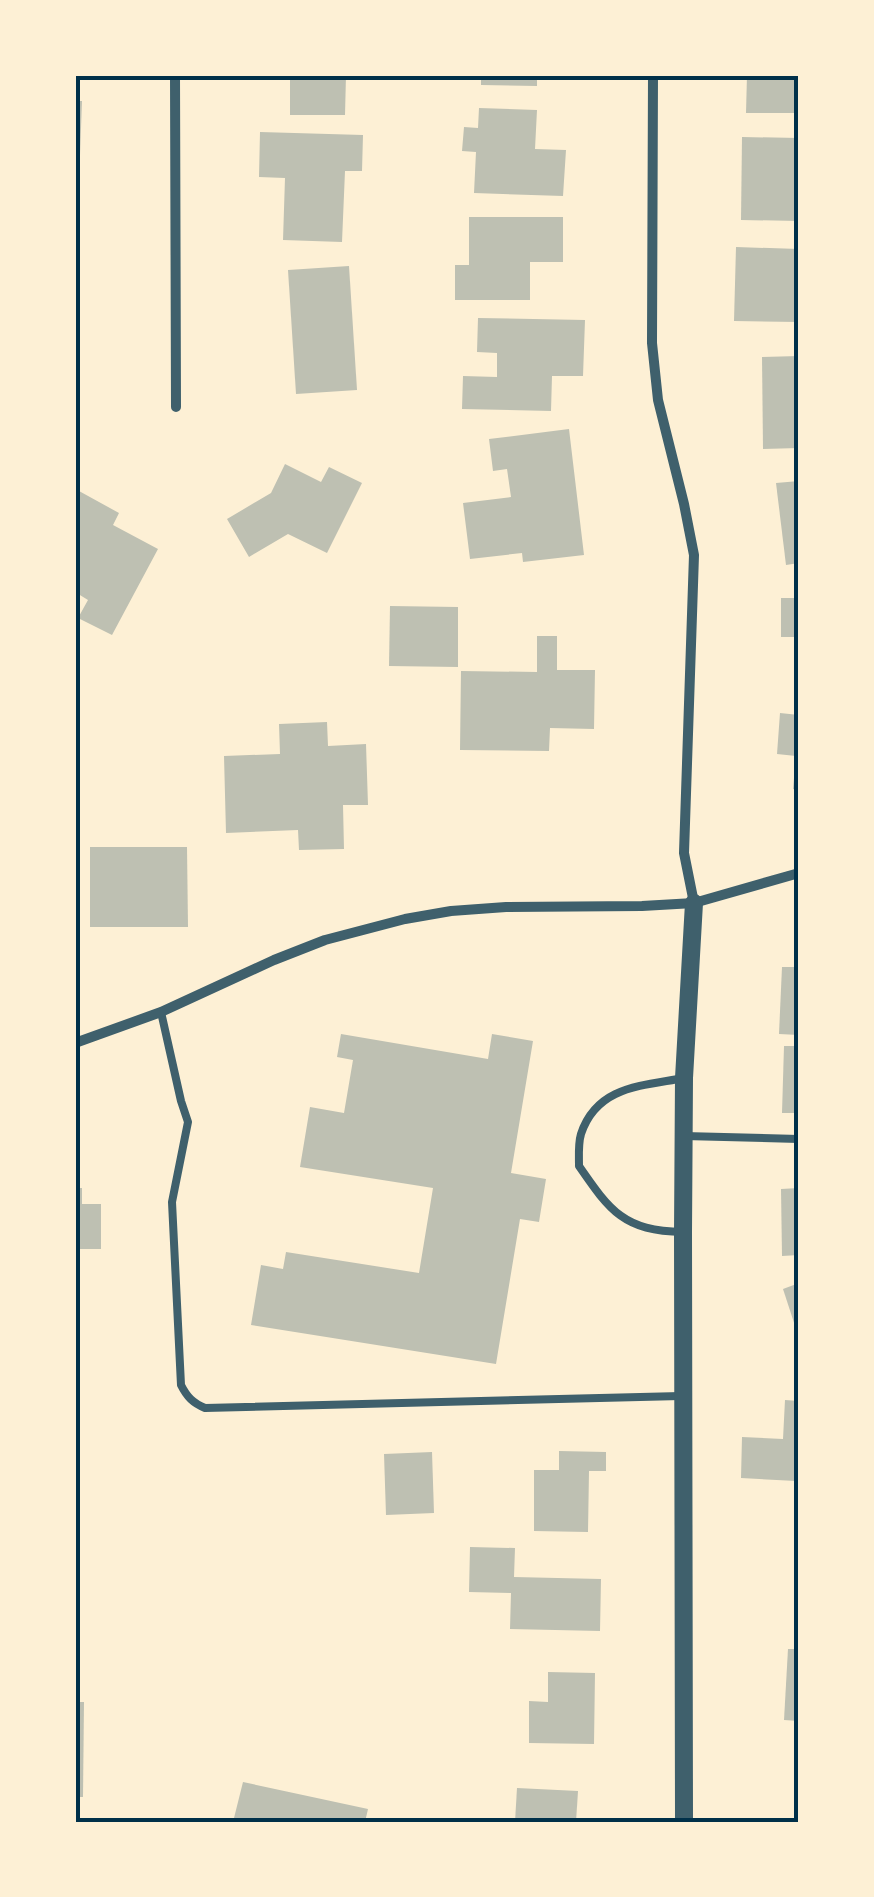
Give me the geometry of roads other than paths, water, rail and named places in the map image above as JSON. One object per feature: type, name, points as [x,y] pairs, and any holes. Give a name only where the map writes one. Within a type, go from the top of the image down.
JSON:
[{"type":"street","points":[[174,75],[176,408]]},
{"type":"street","points":[[653,75],[652,343],[658,400],[694,555],[684,852],[694,902],[684,1078],[682,1232],[684,1822]]},
{"type":"street","points":[[75,1043],[161,1012],[325,940],[404,919],[506,907],[694,902],[799,873]]},
{"type":"lane","points":[[161,1012],[188,1122],[172,1202],[182,1385],[193,1403],[205,1408],[681,1396]]},
{"type":"lane","points":[[682,1232],[654,1232],[626,1220],[579,1166],[580,1136],[596,1107],[619,1091],[684,1078]]},
{"type":"lane","points":[[684,1136],[799,1138]]}]
